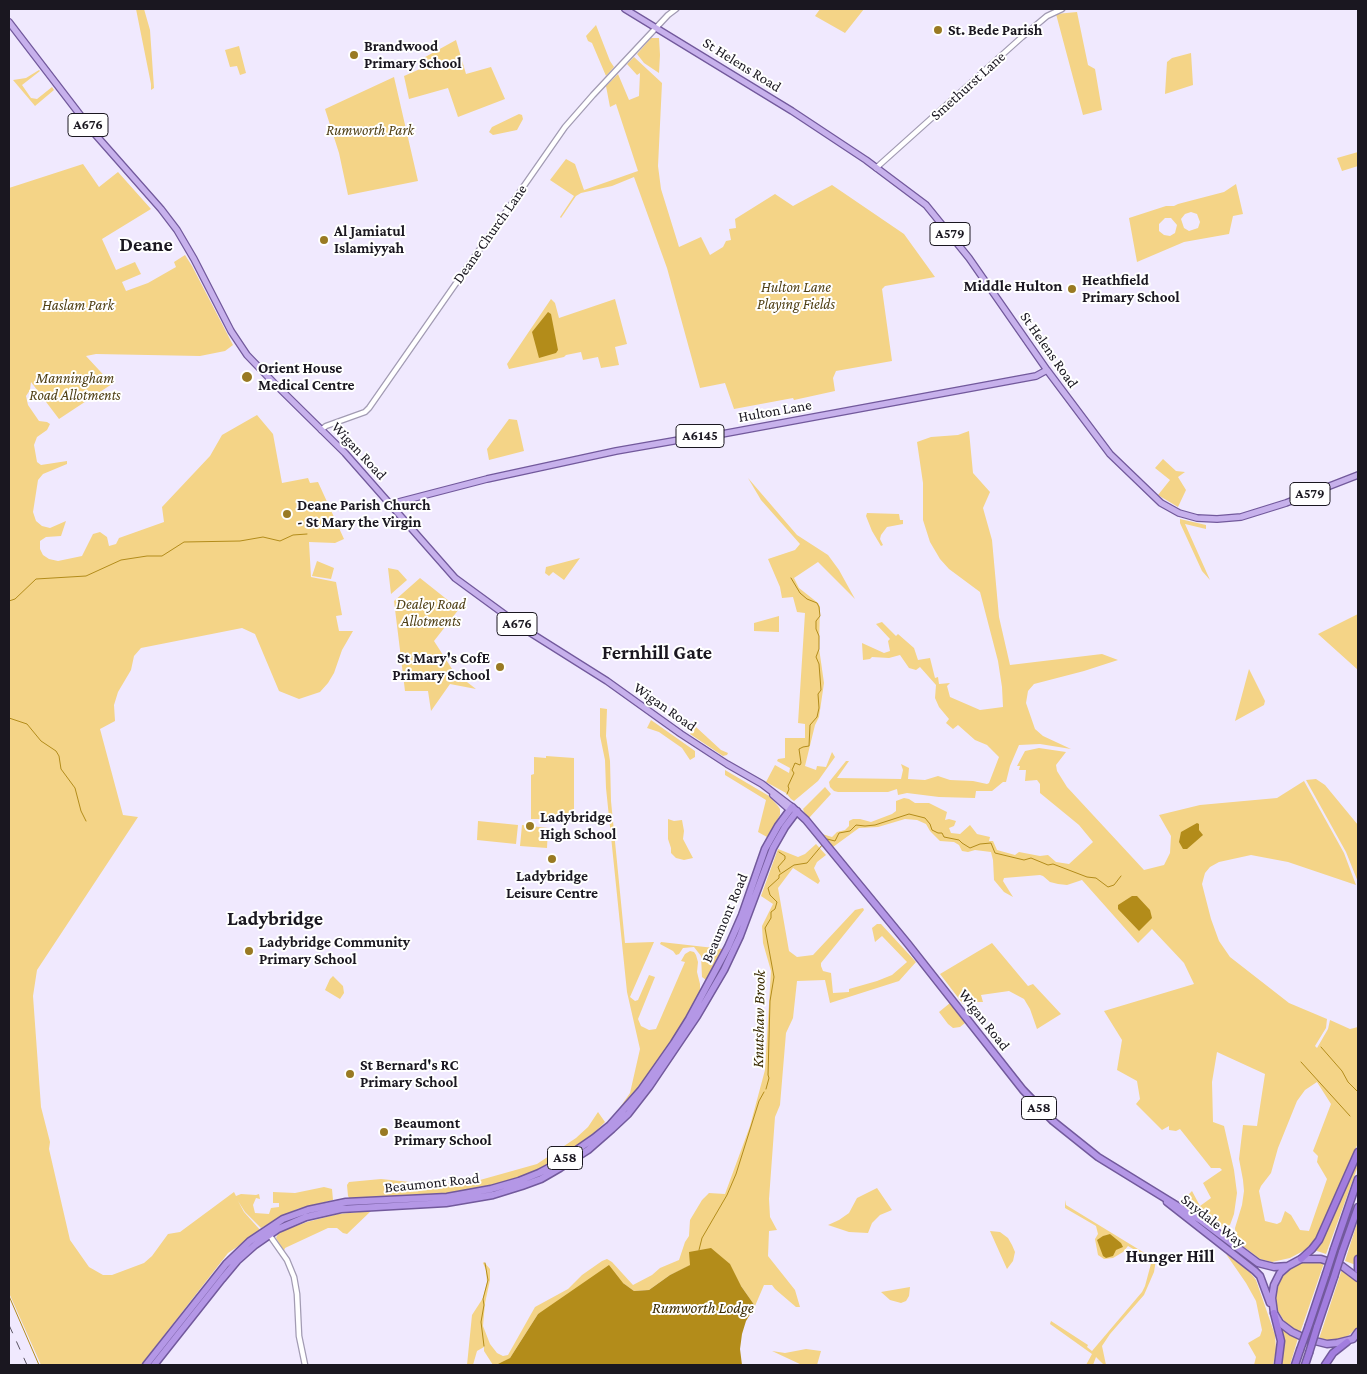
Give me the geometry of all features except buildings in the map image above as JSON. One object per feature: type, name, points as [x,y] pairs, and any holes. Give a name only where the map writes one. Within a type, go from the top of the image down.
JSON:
[{"type":"highway","name":"Wigan Road","points":[[794,811],[830,849],[943,987],[1023,1090],[1038,1106],[1067,1134],[1098,1157],[1164,1199]]},
{"type":"highway","name":"Beaumont Road","points":[[146,1365],[226,1264],[250,1241],[268,1232],[306,1217],[342,1209],[446,1203],[493,1195],[541,1178],[560,1168],[596,1143],[628,1114],[650,1087],[697,1016],[724,970],[740,936],[773,848],[794,811]]},
{"type":"highway","points":[[1278,1365],[1281,1339],[1273,1311],[1274,1284],[1280,1273],[1301,1259],[1319,1240],[1358,1152]]},
{"type":"highway","points":[[1296,1365],[1358,1179]]},
{"type":"highway","name":"Snydale Way","points":[[1164,1199],[1175,1203],[1202,1221],[1258,1263],[1270,1267],[1288,1266]]},
{"type":"highway","name":"Snydale Way","points":[[1164,1199],[1260,1276],[1273,1311]]},
{"type":"highway","points":[[1305,1365],[1358,1207]]},
{"type":"highway","name":"Beaumont Road","points":[[154,1365],[222,1278],[268,1232]]},
{"type":"highway","points":[[1301,1259],[1321,1259],[1342,1266],[1358,1278]]},
{"type":"highway","points":[[1358,1259],[1358,1270]]},
{"type":"highway","name":"A58","points":[[1273,1311],[1285,1327],[1307,1339],[1327,1344],[1354,1337]]},
{"type":"highway","points":[[1325,1365],[1332,1353],[1354,1337]]},
{"type":"main road","name":"St Helens Road","points":[[626,9],[787,107],[918,198],[934,213],[987,284],[1047,370],[1115,460],[1156,500],[1172,510],[1187,516],[1206,519],[1226,518],[1261,512],[1358,474]]},
{"type":"main road","name":"Wigan Road","points":[[9,22],[94,133],[177,230],[231,331],[247,354],[345,453],[446,568],[474,593],[526,630],[607,681],[703,749],[766,787],[794,811]]},
{"type":"main road","name":"Hulton Lane","points":[[391,504],[487,479],[616,452],[1036,376],[1047,370]]},
{"type":"street","name":"Deane Church Lane","points":[[322,430],[326,426],[365,412],[369,408],[565,127],[668,15],[676,9]]},
{"type":"street","name":"Smethurst Lane","points":[[876,168],[1022,37],[1047,16],[1062,9]]},
{"type":"street","points":[[268,1232],[287,1260],[294,1277],[300,1342],[305,1365]]},
{"type":"green space","points":[[136,9],[144,9],[150,30],[154,88],[151,90],[151,84]]},
{"type":"green space","points":[[820,9],[864,9],[845,33],[815,16]]},
{"type":"green space","points":[[1077,12],[1088,65],[1095,69],[1102,110],[1083,115],[1056,14]]},
{"type":"green space","points":[[596,25],[614,67],[606,76],[592,43],[588,41],[586,36]]},
{"type":"green space","points":[[651,38],[659,38],[659,73],[644,63],[637,54]]},
{"type":"green space","points":[[456,40],[466,74],[491,67],[505,99],[458,117],[448,88],[409,99],[404,76],[420,69],[418,61]]},
{"type":"green space","points":[[239,46],[246,73],[240,75],[237,66],[230,67],[225,50]]},
{"type":"green space","points":[[1191,53],[1193,85],[1165,94],[1167,62],[1172,58]]},
{"type":"green space","name":"Hulton Lane Playing Fields","points":[[634,57],[662,83],[658,166],[661,189],[679,247],[701,237],[710,255],[723,247],[726,241],[731,240],[729,229],[736,228],[735,219],[775,194],[793,206],[832,185],[904,234],[935,277],[885,286],[882,289],[892,361],[836,371],[833,378],[835,391],[794,400],[793,398],[734,409],[725,383],[700,388],[667,268],[634,177],[612,186],[581,193],[576,196],[561,218],[574,196],[550,180],[566,159],[575,164],[584,190],[638,171],[616,104],[610,107],[606,86],[618,74],[629,100],[639,96],[640,73],[637,75],[627,64]]},
{"type":"green space","points":[[39,70],[22,85],[31,98],[37,99],[52,87],[54,90],[35,106],[13,80],[26,78]]},
{"type":"green space","name":"Rumworth Park","points":[[394,77],[418,181],[348,195],[339,153],[325,109]]},
{"type":"green space","points":[[519,114],[522,115],[523,119],[517,130],[493,135],[489,132],[492,127]]},
{"type":"green space","points":[[1358,152],[1358,166],[1342,171],[1337,158]]},
{"type":"green space","points":[[83,164],[99,187],[118,172],[151,209],[102,239],[116,270],[135,262],[141,274],[122,282],[126,291],[148,283],[176,267],[174,262],[185,255],[233,345],[225,351],[200,356],[96,354],[86,356],[112,384],[59,419],[31,382],[30,390],[26,396],[28,405],[39,421],[50,424],[47,430],[37,437],[34,445],[37,462],[41,465],[67,461],[67,464],[43,474],[38,480],[33,512],[36,521],[42,526],[50,528],[66,521],[61,536],[46,537],[40,541],[40,549],[43,555],[58,561],[82,556],[93,534],[100,532],[107,537],[109,546],[116,544],[119,538],[164,522],[162,507],[210,456],[222,435],[257,415],[273,434],[282,483],[308,478],[310,483],[318,482],[344,539],[335,543],[309,542],[311,577],[336,582],[342,615],[336,616],[339,631],[353,631],[342,650],[334,673],[328,683],[320,692],[299,699],[279,691],[255,634],[242,628],[141,648],[134,656],[131,670],[118,692],[114,705],[115,721],[100,729],[123,815],[138,817],[37,970],[33,996],[41,1107],[70,1240],[89,1267],[103,1275],[112,1275],[144,1263],[152,1256],[168,1234],[180,1232],[234,1192],[236,1196],[241,1194],[259,1194],[260,1199],[256,1198],[253,1205],[255,1213],[269,1214],[271,1208],[279,1207],[279,1203],[273,1203],[273,1192],[295,1193],[324,1187],[332,1189],[333,1200],[297,1209],[261,1228],[245,1212],[238,1201],[244,1212],[261,1231],[228,1253],[141,1365],[41,1365],[9,1293],[9,188]]},
{"type":"green space","points":[[1236,184],[1243,214],[1233,216],[1229,234],[1184,242],[1137,262],[1129,218],[1166,206],[1174,206],[1224,192]],"holes":[[[1191,212],[1197,214],[1200,222],[1198,228],[1189,231],[1184,228],[1181,219],[1185,214]],[[1165,218],[1171,218],[1177,225],[1175,233],[1170,236],[1164,235],[1159,231],[1159,224]]]},
{"type":"green space","points":[[551,299],[555,303],[559,318],[615,299],[627,344],[615,347],[619,365],[601,368],[598,357],[583,360],[581,352],[509,369],[507,364]]},
{"type":"green space","points":[[509,419],[517,420],[524,451],[489,460],[487,449]]},
{"type":"green space","points":[[969,431],[973,473],[990,492],[983,508],[992,540],[999,617],[1010,665],[1102,654],[1118,660],[1034,684],[1028,691],[1026,703],[1035,729],[1043,736],[1071,749],[1040,744],[1019,745],[1010,766],[1006,782],[1003,782],[992,791],[976,791],[975,798],[939,797],[907,793],[898,795],[897,789],[888,792],[834,791],[830,787],[829,782],[846,761],[849,761],[837,778],[901,779],[903,770],[901,764],[909,768],[908,779],[925,780],[938,776],[950,780],[987,784],[999,757],[987,745],[975,740],[958,725],[953,729],[946,723],[949,719],[939,707],[935,698],[936,685],[920,667],[916,670],[909,668],[900,655],[889,658],[872,657],[863,660],[862,643],[884,653],[890,651],[888,641],[890,639],[876,624],[882,622],[896,636],[898,634],[914,648],[918,660],[930,658],[935,678],[938,677],[939,684],[950,683],[947,686],[950,697],[980,710],[1003,707],[998,661],[980,592],[949,569],[940,559],[930,542],[923,520],[923,483],[917,442],[931,437],[958,435]]},
{"type":"green space","points":[[1163,459],[1176,471],[1185,472],[1178,477],[1186,490],[1178,507],[1158,495],[1170,480],[1155,468]]},
{"type":"green space","points":[[748,478],[797,535],[828,555],[839,570],[855,599],[818,562],[794,578],[799,588],[818,603],[820,607],[819,648],[824,683],[819,717],[815,725],[805,766],[816,770],[817,766],[826,767],[832,752],[835,757],[818,781],[794,801],[786,793],[766,782],[775,765],[789,773],[790,768],[777,761],[778,759],[785,758],[785,738],[805,738],[805,724],[798,723],[805,613],[797,612],[793,597],[782,598],[780,587],[768,559],[795,550],[800,544],[761,500]]},
{"type":"green space","points":[[867,513],[899,514],[903,524],[887,527],[881,535],[880,539],[883,545],[881,546],[872,531],[866,516]]},
{"type":"green space","points":[[1180,519],[1206,525],[1206,529],[1185,524],[1210,580],[1202,571],[1180,523]]},
{"type":"green space","points":[[580,558],[564,580],[553,572],[549,576],[545,573],[546,567]]},
{"type":"green space","points":[[317,561],[334,568],[331,579],[312,576]]},
{"type":"green space","points":[[388,568],[398,570],[407,580],[391,594]]},
{"type":"green space","name":"Dealey Road Allotments","points":[[420,578],[459,609],[434,641],[454,672],[476,689],[450,684],[431,711],[428,691],[405,691],[394,601]]},
{"type":"green space","points":[[1358,614],[1358,670],[1318,634]]},
{"type":"green space","points":[[779,616],[779,632],[754,631],[754,623]]},
{"type":"green space","points":[[1249,669],[1265,701],[1264,705],[1235,721]]},
{"type":"green space","points":[[600,708],[607,709],[606,736],[610,761],[611,801],[625,943],[654,942],[630,997],[635,1001],[638,1000],[649,975],[655,977],[638,1019],[641,1026],[649,1030],[656,1029],[685,962],[681,961],[685,954],[690,951],[696,955],[700,984],[700,995],[674,1038],[638,1088],[619,1109],[630,1093],[640,1049],[627,992],[606,788],[605,760],[600,736]]},
{"type":"green space","points":[[651,720],[695,751],[695,757],[690,760],[682,748],[659,732],[647,728]]},
{"type":"green space","points":[[696,727],[721,750],[728,753],[727,755],[723,756],[690,734]]},
{"type":"green space","points":[[1039,748],[1066,752],[1056,765],[1057,771],[1067,787],[1144,870],[1164,865],[1170,853],[1171,836],[1159,815],[1200,805],[1277,798],[1304,781],[1344,853],[1356,885],[1288,862],[1251,855],[1219,862],[1210,867],[1205,873],[1202,884],[1219,941],[1230,957],[1289,1003],[1327,1019],[1326,1028],[1315,1046],[1317,1048],[1328,1029],[1330,1020],[1350,1029],[1358,1027],[1358,1143],[1317,1238],[1311,1247],[1309,1246],[1290,1258],[1272,1262],[1260,1259],[1236,1239],[1235,1228],[1244,1191],[1239,1159],[1243,1125],[1257,1126],[1265,1074],[1217,1052],[1212,1082],[1213,1122],[1224,1126],[1237,1193],[1234,1214],[1230,1225],[1223,1227],[1181,1202],[1192,1191],[1200,1206],[1211,1198],[1203,1183],[1222,1170],[1220,1168],[1211,1168],[1180,1129],[1176,1131],[1169,1130],[1169,1126],[1162,1130],[1136,1104],[1140,1099],[1137,1081],[1117,1070],[1122,1040],[1104,1011],[1194,984],[1184,963],[1152,929],[1138,943],[1082,880],[1067,885],[1050,882],[1040,875],[1004,878],[1003,881],[1013,897],[1004,892],[994,880],[991,852],[962,851],[959,845],[954,842],[940,841],[926,824],[917,820],[905,819],[878,827],[859,828],[833,847],[822,834],[832,837],[837,832],[845,830],[849,826],[849,821],[853,819],[871,822],[892,814],[896,811],[896,801],[904,798],[915,803],[929,803],[947,812],[945,820],[956,821],[954,826],[949,828],[951,833],[960,834],[970,825],[977,834],[990,837],[989,841],[993,841],[997,850],[1015,855],[1019,852],[1040,856],[1048,855],[1056,862],[1069,864],[1093,842],[1079,825],[1040,793],[1040,784],[1037,780],[1025,781],[1026,770],[1019,770],[1020,766],[1017,766],[1025,751]],"holes":[[[1317,1082],[1331,1104],[1313,1151],[1318,1156],[1317,1162],[1327,1179],[1309,1231],[1300,1230],[1291,1215],[1285,1211],[1281,1222],[1277,1224],[1265,1221],[1259,1191],[1271,1173],[1278,1148],[1297,1101],[1305,1090]]]},
{"type":"green space","points":[[546,756],[574,758],[574,820],[545,821],[545,819],[531,819],[531,775],[534,774],[534,757],[546,758]]},
{"type":"green space","points":[[725,770],[769,796],[780,809],[780,815],[767,837],[758,832],[766,800],[725,775]]},
{"type":"green space","points":[[1316,779],[1325,785],[1358,825],[1358,882],[1346,852],[1306,780]]},
{"type":"green space","points":[[825,787],[831,794],[809,818],[803,809]]},
{"type":"green space","points":[[668,819],[674,821],[682,820],[683,839],[693,858],[684,860],[676,858],[671,853],[668,839]]},
{"type":"green space","points":[[478,821],[518,825],[516,844],[477,840]]},
{"type":"green space","points":[[522,825],[548,828],[547,848],[520,846]]},
{"type":"green space","points":[[816,844],[826,855],[817,862],[814,868],[820,881],[818,884],[793,868],[778,888],[789,951],[797,957],[813,955],[855,910],[863,908],[864,910],[821,963],[823,971],[831,973],[833,993],[849,992],[849,989],[892,975],[907,962],[882,936],[875,942],[872,928],[877,924],[881,924],[916,962],[899,981],[830,1003],[825,980],[797,981],[793,1018],[786,1033],[780,1105],[775,1117],[769,1199],[770,1217],[777,1230],[769,1231],[768,1256],[795,1290],[800,1307],[796,1307],[772,1285],[764,1285],[755,1306],[741,1286],[691,1265],[670,1275],[649,1290],[634,1291],[623,1283],[538,1314],[510,1358],[499,1365],[493,1365],[484,1351],[484,1347],[477,1351],[473,1365],[467,1365],[472,1315],[483,1298],[487,1282],[484,1262],[490,1269],[490,1280],[483,1326],[490,1344],[497,1353],[503,1356],[508,1355],[535,1307],[568,1289],[582,1275],[602,1261],[607,1259],[612,1262],[633,1285],[652,1275],[660,1268],[679,1260],[689,1236],[690,1220],[702,1200],[709,1193],[725,1194],[750,1126],[765,1070],[771,971],[763,943],[762,926],[773,904],[761,896],[778,849],[798,857],[805,854]]},
{"type":"green space","points":[[661,942],[723,949],[706,980],[702,977],[701,956],[694,947],[683,948],[676,955],[673,951],[660,944]]},
{"type":"green space","points":[[992,943],[1028,986],[1033,984],[1061,1014],[1037,1029],[1030,1009],[1024,999],[1009,991],[981,995],[983,1002],[963,1004],[940,974]]},
{"type":"green space","points":[[333,976],[343,986],[344,993],[340,999],[325,990]]},
{"type":"green space","points":[[950,1003],[965,1023],[960,1027],[953,1028],[939,1012]]},
{"type":"green space","points":[[598,1112],[605,1122],[594,1133],[564,1155],[526,1176],[447,1194],[350,1199],[348,1196],[347,1185],[349,1182],[381,1179],[429,1184],[463,1183],[537,1164],[576,1138],[588,1127]]},
{"type":"green space","points":[[1358,1159],[1358,1166],[1326,1254],[1314,1250],[1326,1232]]},
{"type":"green space","points":[[877,1188],[892,1210],[880,1215],[872,1223],[868,1233],[849,1232],[828,1225],[849,1213],[857,1198]]},
{"type":"green space","points":[[1065,1200],[1066,1205],[1156,1260],[1154,1272],[1144,1295],[1102,1346],[1106,1365],[1096,1357],[1093,1365],[1086,1365],[1092,1354],[1050,1324],[1051,1321],[1088,1345],[1087,1347],[1092,1351],[1142,1292],[1152,1260],[1128,1246],[1123,1252],[1113,1258],[1104,1259],[1098,1255],[1095,1239],[1098,1234],[1096,1226],[1065,1208]]},
{"type":"green space","points":[[371,1211],[347,1234],[337,1228],[328,1228],[285,1248],[284,1251],[276,1238],[278,1234],[285,1230],[307,1222],[338,1214]]},
{"type":"green space","points":[[1358,1220],[1358,1247],[1356,1265],[1345,1261]]},
{"type":"green space","points":[[990,1231],[1000,1232],[1008,1238],[1012,1245],[1015,1252],[1013,1261],[1007,1269]]},
{"type":"green space","points":[[1226,1254],[1249,1271],[1256,1280],[1275,1335],[1276,1350],[1273,1365],[1254,1365],[1256,1357],[1248,1343],[1260,1336],[1262,1330],[1256,1301]]},
{"type":"green space","points":[[1315,1260],[1324,1263],[1300,1333],[1286,1324],[1278,1311],[1275,1295],[1276,1287],[1288,1269],[1301,1262]]},
{"type":"green space","points":[[1342,1269],[1358,1283],[1358,1327],[1341,1339],[1328,1341],[1319,1339]]},
{"type":"green space","points":[[910,1287],[909,1296],[906,1301],[901,1303],[890,1300],[881,1292]]},
{"type":"green space","points":[[1281,1327],[1298,1338],[1290,1365],[1280,1365],[1284,1348]]},
{"type":"green space","points":[[806,1349],[821,1351],[817,1365],[802,1365],[772,1351],[785,1353]]},
{"type":"water","points":[[548,312],[551,314],[558,350],[556,353],[539,358],[532,332]]},
{"type":"water","points":[[1197,823],[1203,835],[1187,849],[1183,849],[1179,842],[1181,832]]},
{"type":"water","points":[[1132,896],[1137,896],[1150,910],[1152,918],[1139,931],[1118,909],[1118,905]]},
{"type":"water","points":[[1110,1234],[1123,1247],[1116,1250],[1113,1256],[1106,1258],[1103,1256],[1097,1240]]},
{"type":"water","name":"Rumworth Lodge","points":[[711,1248],[730,1264],[741,1286],[755,1306],[746,1321],[742,1334],[740,1349],[742,1365],[496,1365],[510,1358],[538,1314],[609,1265],[623,1283],[634,1291],[649,1290],[670,1275],[690,1265],[689,1252]]},
{"type":"waterway","points":[[9,601],[15,599],[36,579],[86,576],[121,560],[162,556],[184,542],[240,541],[263,537],[280,541],[293,535],[307,534]]},
{"type":"waterway","points":[[787,794],[788,786],[794,773],[792,770],[795,763],[800,765],[801,763],[799,749],[809,746],[810,725],[817,717],[819,708],[818,694],[821,690],[819,664],[816,657],[819,649],[819,636],[816,629],[816,621],[820,616],[819,607],[817,603],[807,599],[800,593],[791,578]]},
{"type":"waterway","points":[[9,718],[27,724],[41,741],[56,751],[59,756],[61,769],[75,788],[81,811],[86,821]]},
{"type":"waterway","name":"Knutshaw Brook","points":[[825,841],[827,839],[835,841],[839,833],[850,831],[856,825],[875,825],[909,814],[925,818],[932,830],[942,833],[944,837],[959,840],[970,848],[980,844],[991,843],[995,853],[1024,860],[1031,858],[1048,865],[1053,864],[1087,877],[1096,878],[1108,887],[1114,885],[1121,876]]},
{"type":"waterway","name":"Knutshaw Brook","points":[[766,1089],[769,1078],[770,1001],[774,977],[765,928],[777,902],[770,895],[768,888],[779,878],[779,875],[794,865],[807,863],[823,844]]},
{"type":"waterway","points":[[779,852],[785,856],[785,859],[778,867],[780,872]]},
{"type":"waterway","points":[[1321,1047],[1358,1092]]},
{"type":"waterway","points":[[1301,1062],[1350,1116]]},
{"type":"waterway","name":"Knutshaw Brook","points":[[699,1250],[702,1238],[727,1195],[736,1174],[759,1101],[764,1092]]},
{"type":"waterway","points":[[484,1346],[481,1322],[484,1305],[483,1299],[488,1280],[485,1263]]},
{"type":"waterway","points":[[9,1296],[39,1365]]},
{"type":"railway","points":[[9,1325],[27,1365]]},
{"type":"place","name":"St. Bede Parish","points":[[938,30]]},
{"type":"place","name":"Brandwood Primary School","points":[[354,55]]},
{"type":"place","name":"Al Jamiatul Islamiyyah","points":[[324,240]]},
{"type":"place","name":"Heathfield Primary School","points":[[1072,289]]},
{"type":"place","name":"Orient House Medical Centre","points":[[247,377]]},
{"type":"place","name":"Deane Parish Church - St Mary the Virgin","points":[[287,514]]},
{"type":"place","name":"St Mary's CofE Primary School","points":[[500,667]]},
{"type":"place","name":"Ladybridge High School","points":[[530,826]]},
{"type":"place","name":"Ladybridge Leisure Centre","points":[[552,859]]},
{"type":"place","name":"Ladybridge Community Primary School","points":[[249,951]]},
{"type":"place","name":"St Bernard's RC Primary School","points":[[350,1074]]},
{"type":"place","name":"Beaumont Primary School","points":[[384,1132]]},
{"type":"district","name":"Deane","points":[[146,245]]},
{"type":"district","name":"Middle Hulton","points":[[1013,286]]},
{"type":"district","name":"Fernhill Gate","points":[[657,653]]},
{"type":"district","name":"Ladybridge","points":[[275,919]]},
{"type":"district","name":"Hunger Hill","points":[[1170,1256]]},
{"type":"park label","name":"Haslam Park","points":[[78,305]]},
{"type":"park label","name":"Manningham Road Allotments","points":[[75,386]]}]
